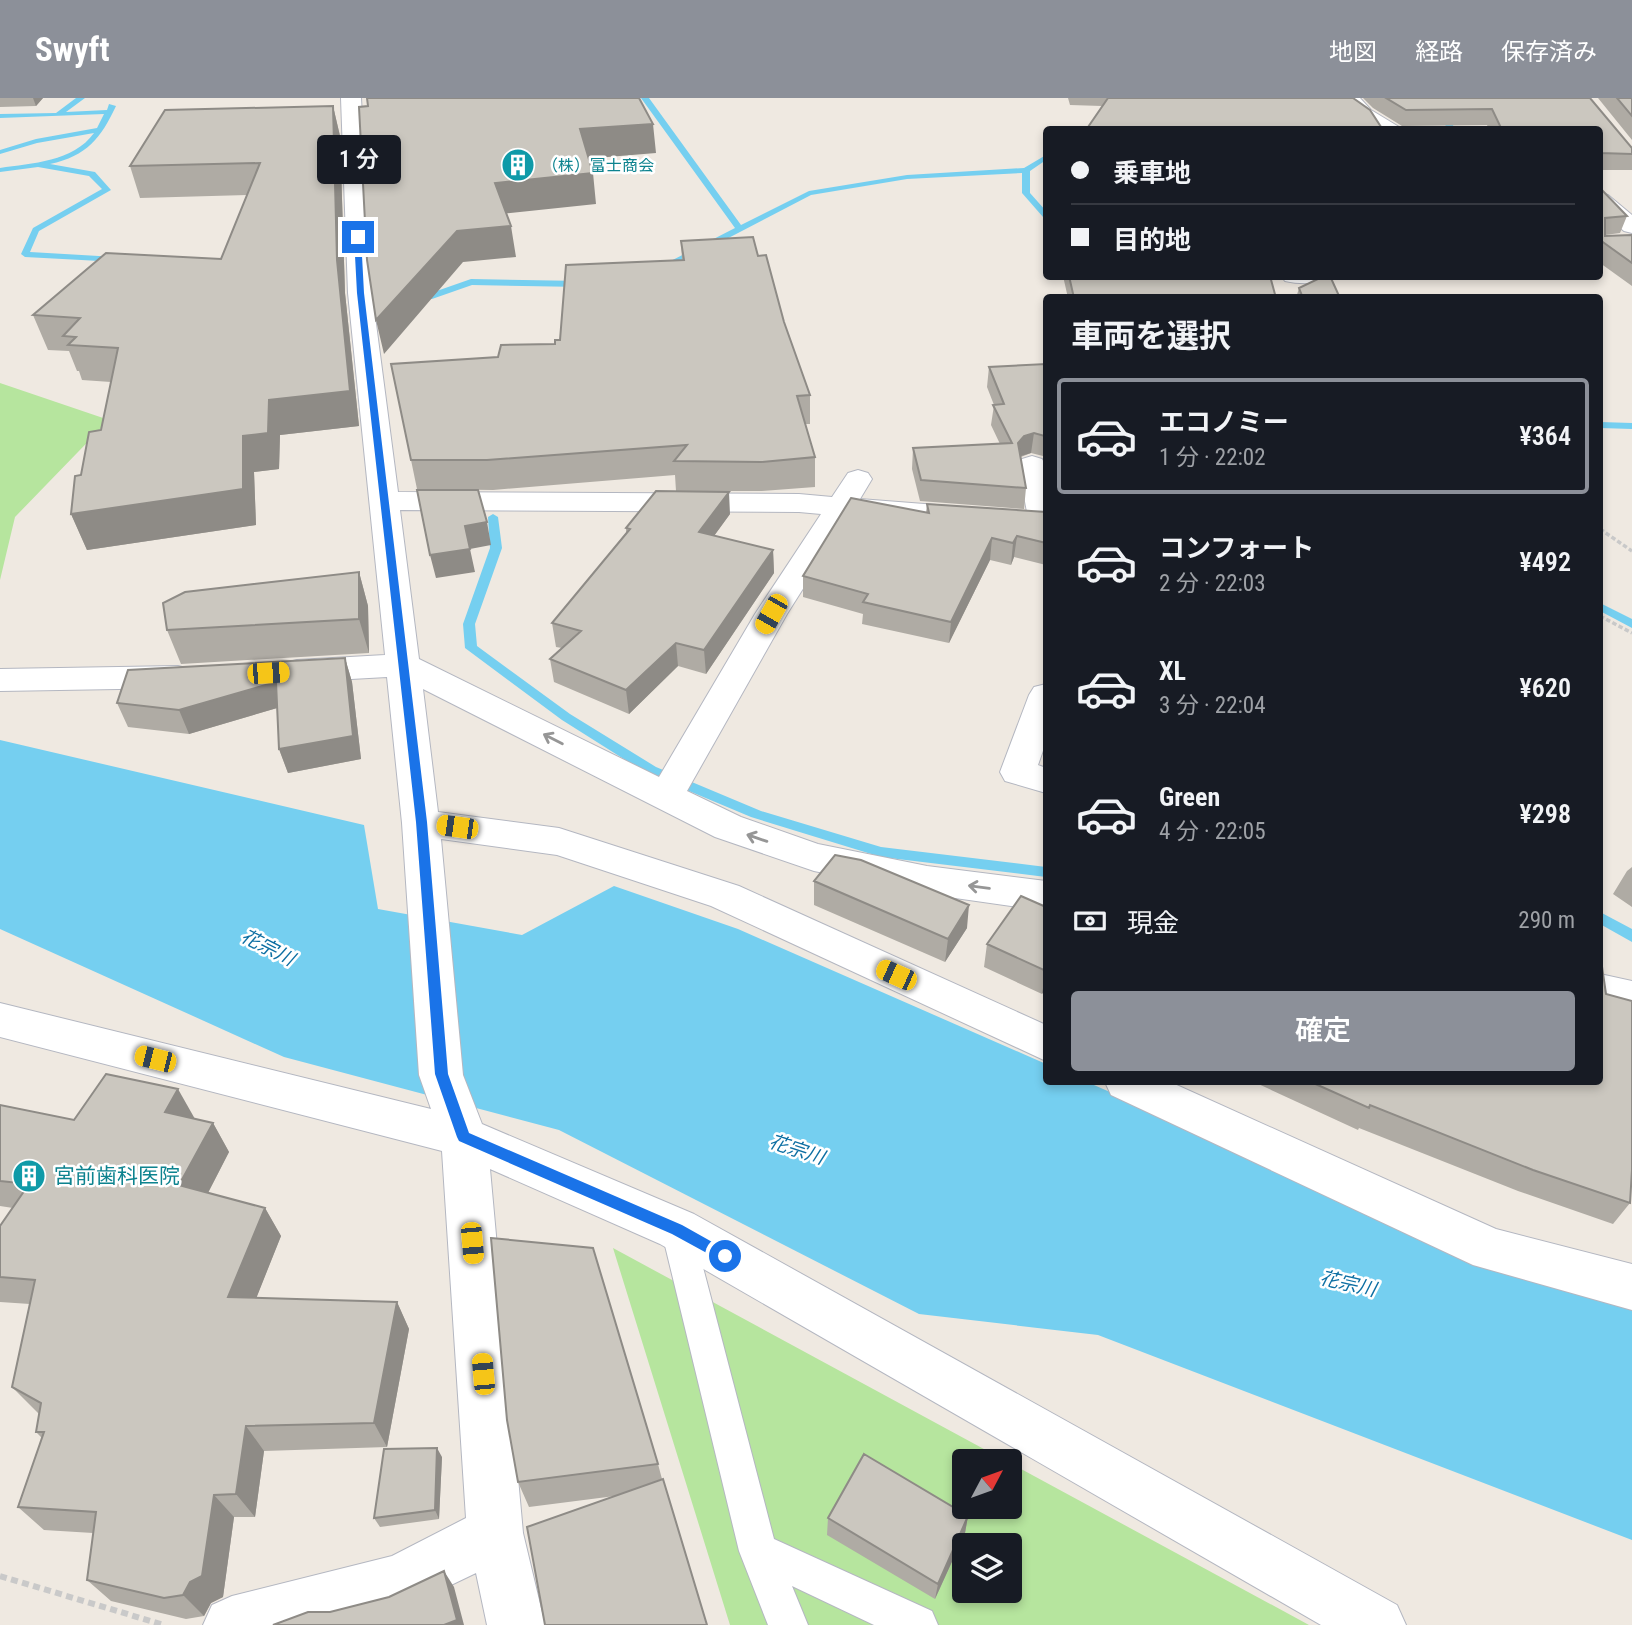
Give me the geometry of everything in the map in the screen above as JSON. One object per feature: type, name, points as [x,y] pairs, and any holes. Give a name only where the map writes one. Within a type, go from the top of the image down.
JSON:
[{"type":"street","points":[[351,98],[360,293],[421,822],[442,1074],[464,1137],[495,1533],[516,1625]]},
{"type":"street","points":[[1349,98],[1364,114],[1386,126]]},
{"type":"street","points":[[1603,204],[1628,237]]},
{"type":"street","points":[[1032,465],[1043,514]]},
{"type":"street","points":[[384,502],[799,503],[849,493],[1043,523]]},
{"type":"street","points":[[674,782],[771,614],[849,493]]},
{"type":"street","points":[[268,673],[403,665],[674,782],[728,827],[814,858],[927,880],[1043,896]]},
{"type":"street","points":[[0,680],[132,680],[213,675]]},
{"type":"street","points":[[1043,703],[1018,772],[1043,779]]},
{"type":"street","points":[[421,822],[559,842],[725,896],[1043,1043]]},
{"type":"street","points":[[1603,992],[1632,998]]},
{"type":"street","points":[[0,1020],[464,1137],[677,1229],[1377,1625]]},
{"type":"street","points":[[1134,1085],[1490,1249],[1632,1287]]},
{"type":"street","points":[[232,1625],[399,1582],[495,1533]]},
{"type":"lane","points":[[677,1229],[758,1551],[788,1625]]},
{"type":"lane","points":[[758,1551],[918,1625]]},
{"type":"path","points":[[1603,531],[1632,551]]},
{"type":"path","points":[[1603,618],[1632,633]]},
{"type":"path","points":[[0,1576],[164,1625]]},
{"type":"green space","points":[[0,383],[109,420],[15,517],[0,580]]},
{"type":"green space","points":[[613,1248],[984,1449],[952,1449],[952,1519],[1022,1519],[1022,1470],[1309,1625],[730,1625]]},
{"type":"water","name":"花宗川","points":[[0,740],[364,825],[378,909],[522,935],[614,886],[738,929],[1043,1063],[1043,1085],[1094,1085],[1510,1266],[1632,1302],[1632,1540],[1098,1335],[919,1314],[559,1130],[284,1057],[0,929]]},
{"type":"building","points":[[367,98],[639,98],[653,124],[580,129],[593,173],[495,183],[511,226],[457,231],[376,320],[367,260],[359,107],[368,106]]},
{"type":"building","points":[[1108,98],[1353,98],[1370,110],[1380,126],[1089,126]]},
{"type":"building","points":[[1386,98],[1590,98],[1632,148],[1632,154],[1603,153],[1603,126],[1500,126],[1492,109],[1406,110]]},
{"type":"building","points":[[1617,98],[1632,98],[1632,116]]},
{"type":"building","points":[[333,106],[337,260],[350,391],[269,400],[268,433],[243,436],[243,489],[71,514],[75,476],[81,475],[89,432],[101,430],[118,348],[68,345],[76,337],[63,336],[80,318],[33,315],[106,253],[221,259],[260,163],[130,166],[165,110]]},
{"type":"building","points":[[1603,191],[1627,216],[1605,218],[1605,236],[1632,235],[1632,263],[1603,242]]},
{"type":"building","points":[[753,237],[758,256],[766,255],[784,322],[810,395],[797,396],[815,457],[761,462],[674,461],[687,445],[487,460],[411,460],[391,364],[498,357],[501,345],[555,344],[555,340],[560,340],[566,265],[684,260],[681,241]]},
{"type":"building","points":[[1070,280],[1271,280],[1275,294],[1073,294]]},
{"type":"building","points":[[1316,280],[1332,280],[1338,294],[1301,294],[1299,288]]},
{"type":"building","points":[[1043,364],[1043,435],[1034,433],[1024,436],[1018,443],[1026,488],[921,480],[913,448],[1012,443],[993,405],[1004,404],[989,367]]},
{"type":"building","points":[[417,490],[478,490],[487,522],[465,526],[470,549],[430,555]]},
{"type":"building","points":[[656,491],[729,492],[699,532],[773,550],[704,650],[676,643],[626,690],[550,659],[581,631],[552,623],[630,529],[626,528]]},
{"type":"building","points":[[851,498],[929,513],[927,504],[1043,512],[1043,542],[1017,536],[1013,543],[992,538],[951,622],[863,602],[868,594],[803,576]]},
{"type":"building","points":[[359,572],[359,619],[167,630],[163,603],[185,592]]},
{"type":"building","points":[[345,658],[353,736],[279,749],[276,682],[179,710],[117,703],[128,670]]},
{"type":"building","points":[[835,855],[861,860],[969,905],[948,939],[814,881]]},
{"type":"building","points":[[1021,896],[1043,906],[1043,970],[987,944]]},
{"type":"building","points":[[1603,974],[1606,994],[1632,1001],[1630,1203],[1533,1170],[1370,1105],[1369,1108],[1318,1085],[1603,1085]]},
{"type":"building","points":[[106,1074],[178,1089],[165,1112],[213,1123],[179,1185],[265,1208],[228,1297],[397,1302],[374,1423],[246,1426],[236,1494],[214,1495],[202,1576],[190,1582],[183,1595],[164,1598],[87,1580],[96,1512],[18,1507],[44,1432],[36,1432],[41,1403],[12,1387],[35,1280],[0,1277],[0,1226],[29,1184],[0,1181],[0,1105],[74,1120]]},
{"type":"building","points":[[491,1238],[593,1248],[658,1464],[518,1482],[507,1420]]},
{"type":"building","points":[[437,1448],[435,1510],[374,1518],[384,1449]]},
{"type":"building","points":[[864,1454],[952,1506],[952,1519],[967,1519],[960,1533],[952,1533],[952,1552],[938,1584],[828,1518]]},
{"type":"building","points":[[663,1479],[707,1625],[545,1625],[527,1527]]},
{"type":"building","points":[[444,1571],[457,1620],[444,1625],[273,1625],[308,1612],[330,1612],[389,1597]]},
{"type":"waterway","points":[[0,116],[58,115],[81,98]]},
{"type":"waterway","points":[[645,98],[739,228]]},
{"type":"waterway","points":[[1448,126],[1459,98]]},
{"type":"waterway","points":[[100,129],[112,106]]},
{"type":"waterway","points":[[59,115],[109,112]]},
{"type":"waterway","points":[[0,152],[36,141],[100,129]]},
{"type":"waterway","points":[[36,164],[68,156],[81,149],[100,129]]},
{"type":"waterway","points":[[1026,170],[1043,159]]},
{"type":"waterway","points":[[0,170],[36,164]]},
{"type":"waterway","points":[[36,164],[92,174],[107,190],[36,230],[25,254],[116,260]]},
{"type":"waterway","points":[[662,269],[809,193],[907,177],[1026,170]]},
{"type":"waterway","points":[[1026,170],[1026,193],[1043,212]]},
{"type":"waterway","points":[[419,295],[432,296],[471,282],[582,284]]},
{"type":"waterway","points":[[1603,425],[1632,426]]},
{"type":"waterway","points":[[493,517],[496,548],[469,624],[471,648],[566,717],[651,770],[756,814],[881,852],[1043,872]]},
{"type":"waterway","points":[[1603,609],[1632,624]]},
{"type":"waterway","points":[[1603,919],[1632,936]]},
{"type":"place","name":"（株）富士商会","points":[[518,165]]},
{"type":"place","name":"宮前歯科医院","points":[[29,1176]]},
{"type":"route","points":[[358,237],[360,293],[421,822],[442,1074],[456,1116],[464,1137],[677,1229],[725,1256]]}]
